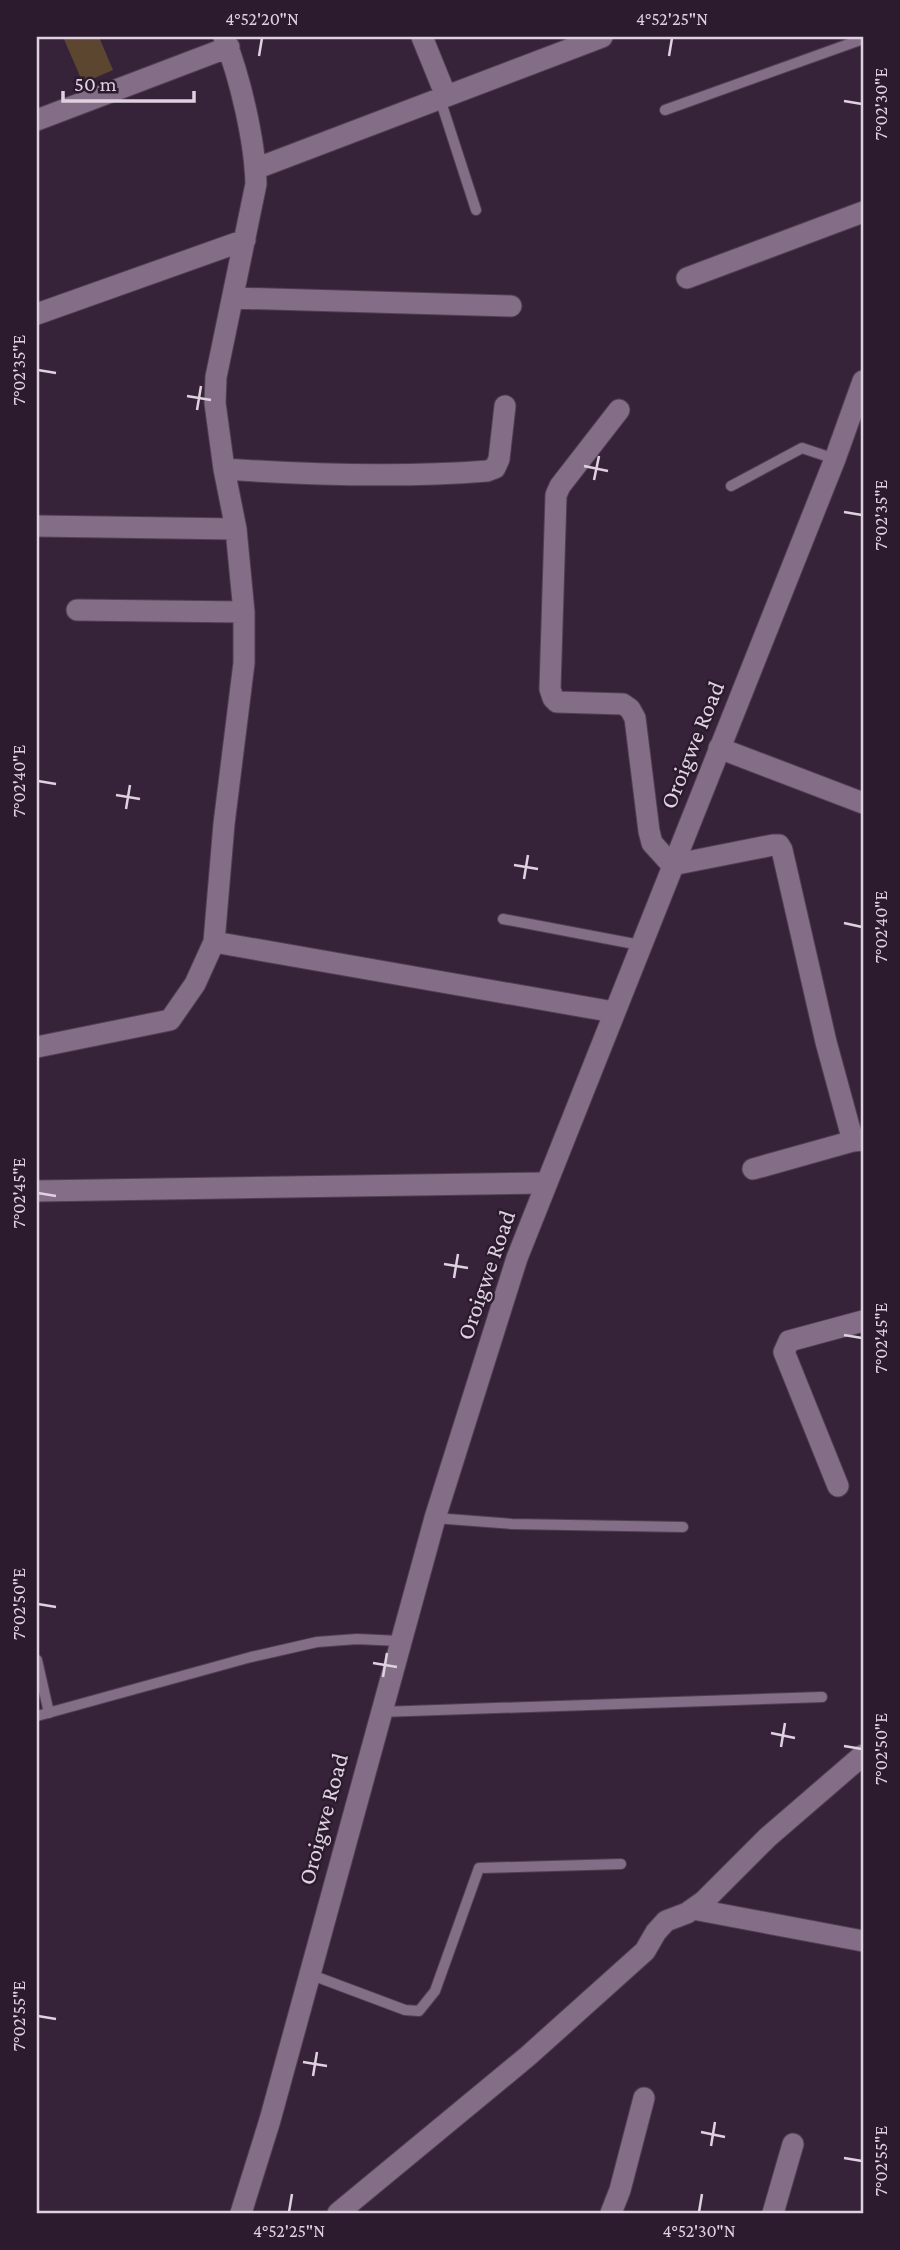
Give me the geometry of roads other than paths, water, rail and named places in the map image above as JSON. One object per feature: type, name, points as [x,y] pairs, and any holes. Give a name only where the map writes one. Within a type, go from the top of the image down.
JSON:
[{"type":"street","points":[[422,37],[443,98]]},
{"type":"street","points":[[256,169],[602,37]]},
{"type":"street","points":[[37,120],[226,42],[256,169],[253,204],[216,377],[215,403],[223,469],[236,528],[244,612],[244,663],[224,824],[214,943],[195,984],[170,1020],[37,1047]]},
{"type":"street","points":[[687,278],[863,212]]},
{"type":"street","points":[[37,314],[245,240]]},
{"type":"street","points":[[233,298],[511,306]]},
{"type":"street","name":"Oroigwe Road","points":[[242,2213],[435,1518],[517,1258],[835,459],[863,381]]},
{"type":"street","points":[[223,469],[328,476],[415,476],[488,471],[495,468],[499,459],[505,406]]},
{"type":"street","points":[[619,410],[560,486],[556,495],[550,689],[557,702],[623,704],[630,709],[635,718],[652,843],[672,864],[773,845],[779,845],[782,850],[826,1042],[858,1140],[753,1169]]},
{"type":"street","points":[[37,526],[236,528]]},
{"type":"street","points":[[77,610],[244,612]]},
{"type":"street","points":[[719,748],[863,803]]},
{"type":"street","points":[[214,943],[614,1012]]},
{"type":"street","points":[[37,1191],[546,1183]]},
{"type":"street","points":[[838,1486],[784,1352],[789,1341],[863,1321]]},
{"type":"street","points":[[338,2213],[528,2056],[645,1951],[656,1931],[666,1922],[704,1901],[768,1837],[863,1755]]},
{"type":"street","points":[[693,1909],[863,1941]]},
{"type":"street","points":[[611,2213],[620,2190],[644,2098]]},
{"type":"street","points":[[773,2213],[793,2144]]},
{"type":"lane","points":[[665,110],[863,39]]},
{"type":"lane","points":[[443,98],[476,210]]},
{"type":"lane","points":[[731,486],[802,448],[835,459]]},
{"type":"lane","points":[[503,919],[640,945]]},
{"type":"lane","points":[[435,1518],[512,1524],[683,1527]]},
{"type":"lane","points":[[37,1716],[251,1657],[317,1642],[357,1639],[400,1641]]},
{"type":"lane","points":[[37,1660],[49,1713]]},
{"type":"lane","points":[[380,1712],[822,1697]]},
{"type":"lane","points":[[309,1974],[405,2010],[419,2011],[435,1990],[479,1868],[621,1864]]}]
